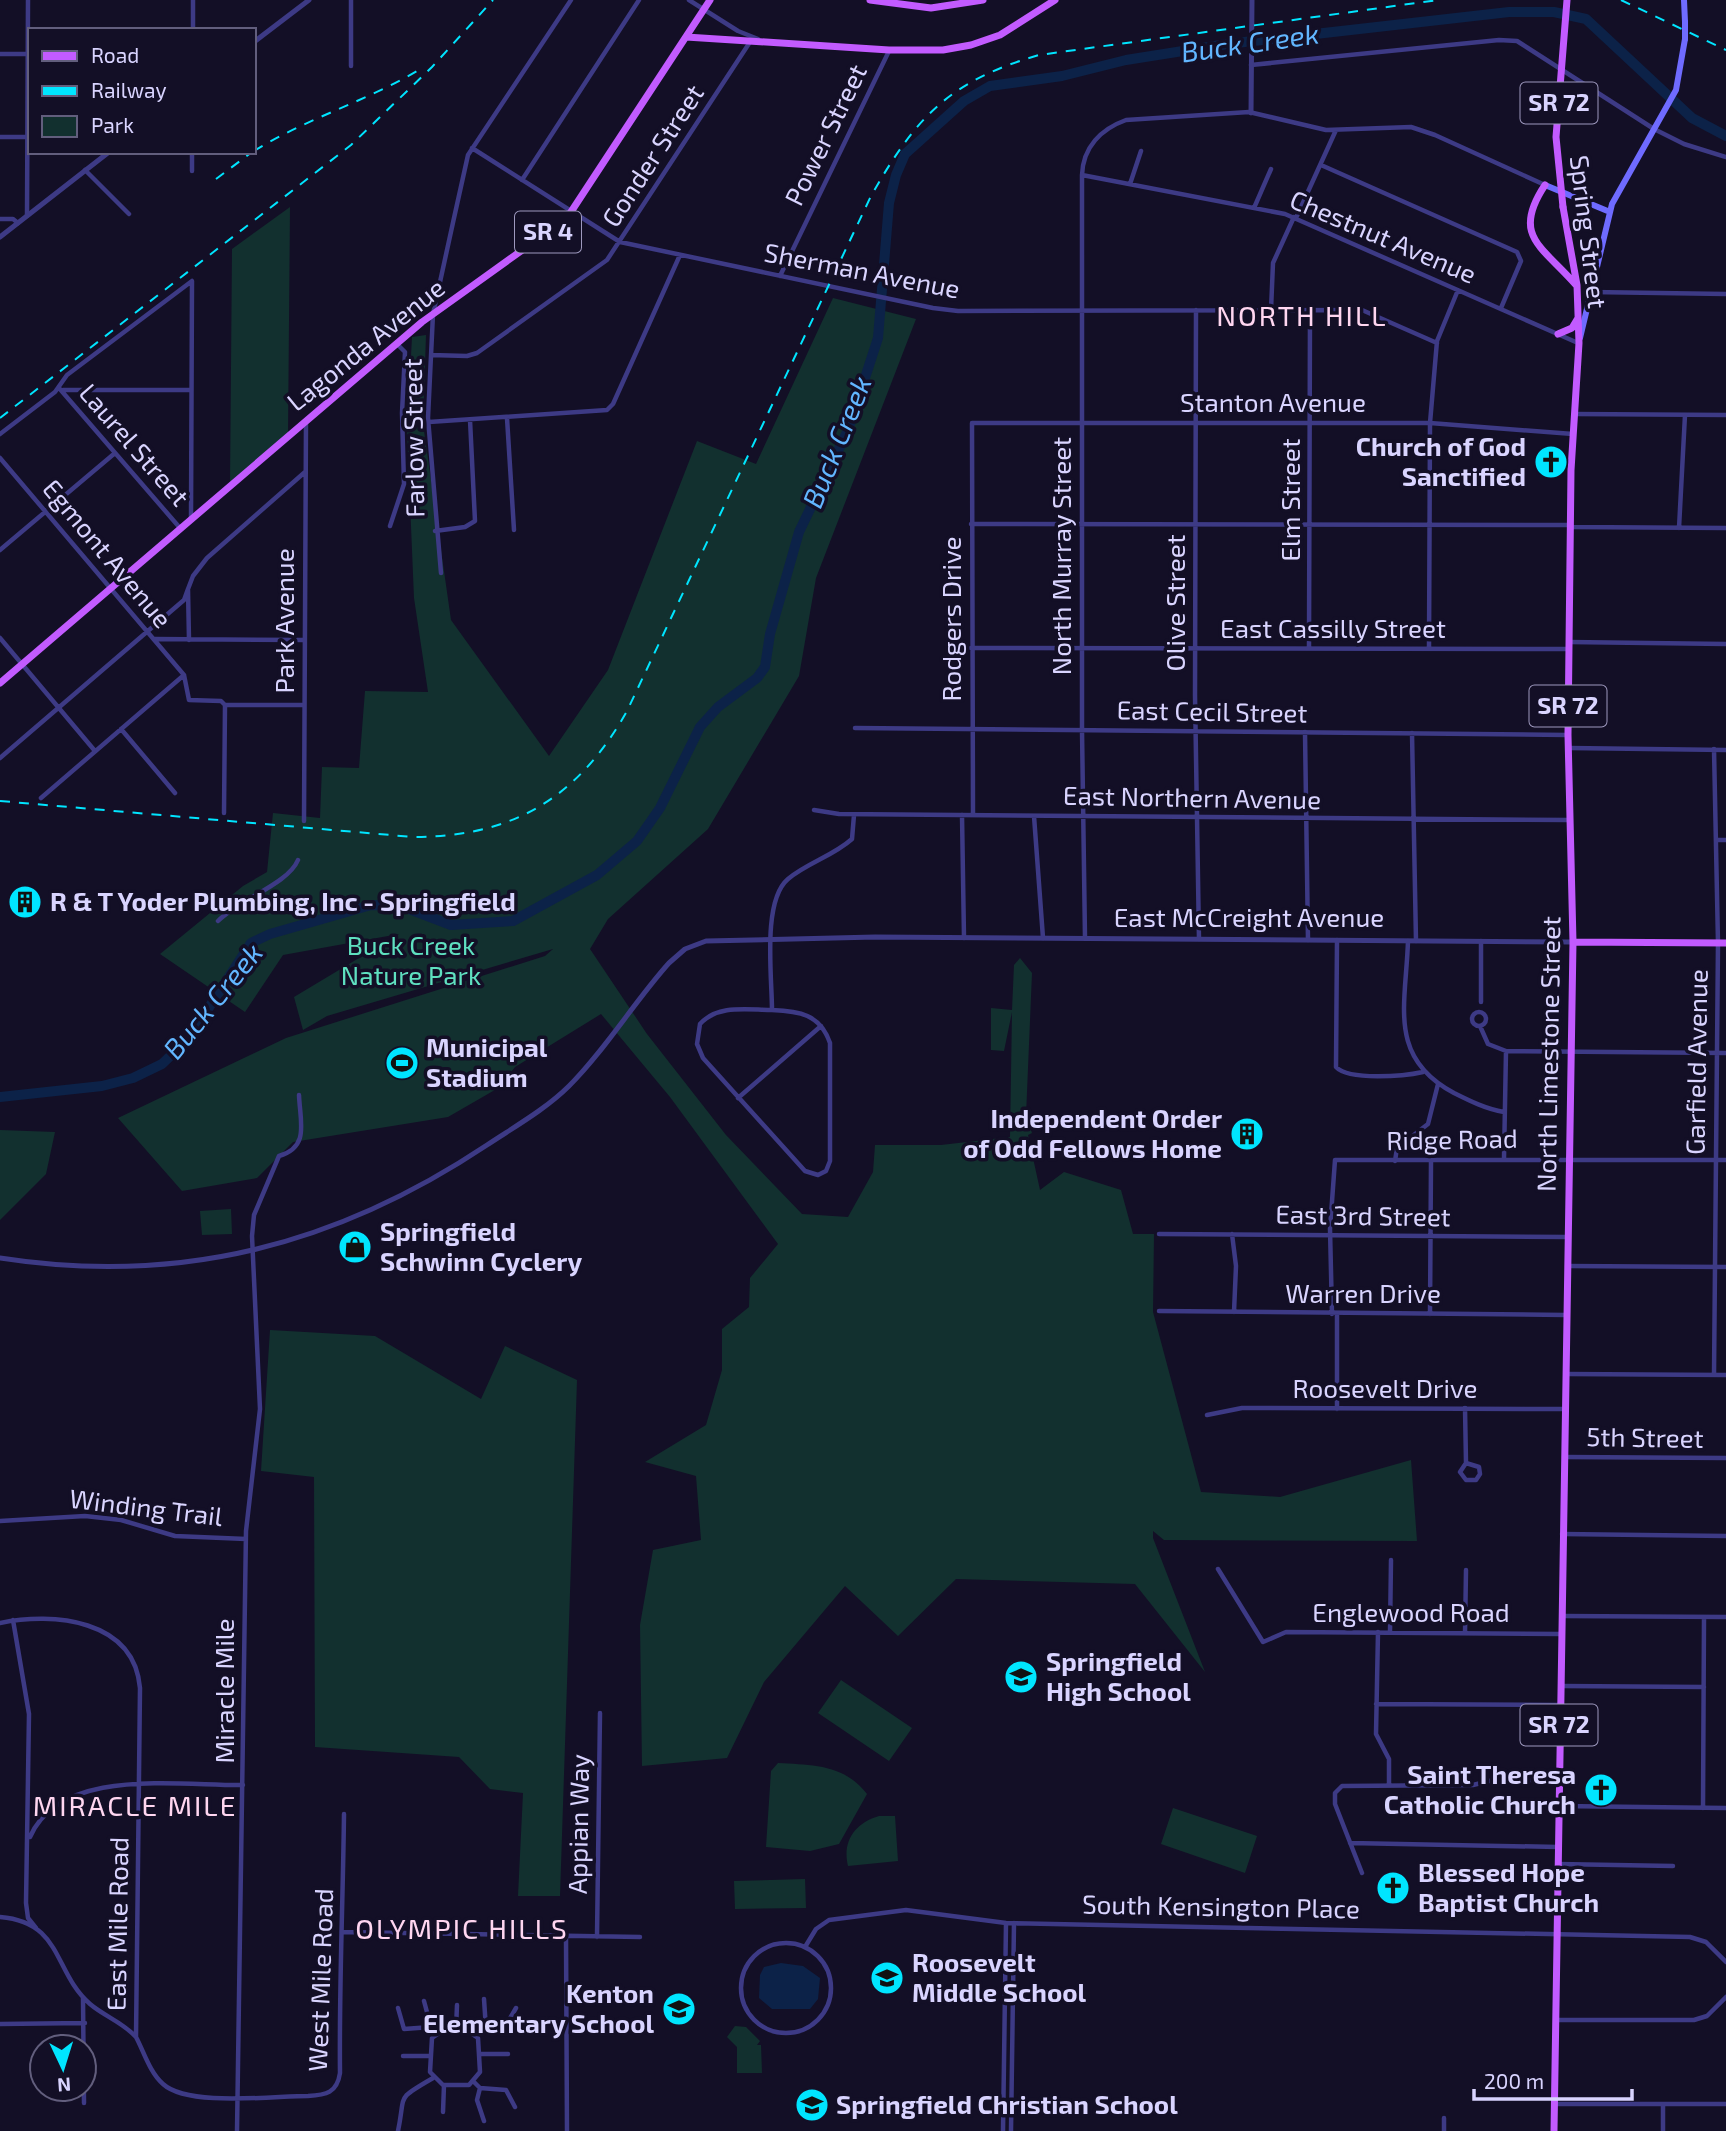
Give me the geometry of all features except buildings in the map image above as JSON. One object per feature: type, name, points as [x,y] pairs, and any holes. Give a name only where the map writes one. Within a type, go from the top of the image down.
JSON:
[{"type":"main road","name":"Lagonda Avenue","points":[[0,682],[433,314],[560,224],[571,212],[710,0]]},
{"type":"main road","points":[[870,0],[931,8],[984,0]]},
{"type":"main road","points":[[685,37],[889,50],[943,50],[986,41],[1021,25],[1055,0]]},
{"type":"main road","name":"Spring Street","points":[[1567,0],[1556,137],[1563,207],[1577,285],[1579,343]]},
{"type":"main road","name":"North Limestone Street","points":[[1554,2131],[1573,942],[1568,735],[1574,414],[1579,343],[1610,212],[1623,183],[1663,116],[1679,78],[1685,39],[1685,0]]},
{"type":"main road","points":[[1577,285],[1535,239],[1529,227],[1530,209],[1545,185],[1610,212]]},
{"type":"main road","points":[[1558,334],[1572,328],[1579,314]]},
{"type":"main road","name":"East McCreight Avenue","points":[[1573,942],[1722,943]]},
{"type":"street","points":[[28,0],[29,28]]},
{"type":"street","points":[[193,0],[193,28]]},
{"type":"street","points":[[256,40],[309,0]]},
{"type":"street","points":[[351,0],[351,66]]},
{"type":"street","name":"Farlow Street","points":[[441,573],[435,531],[429,422],[433,314],[465,168],[472,148],[571,0]]},
{"type":"street","points":[[522,180],[639,0]]},
{"type":"street","points":[[689,0],[737,31],[769,42]]},
{"type":"street","points":[[1251,113],[1252,0]]},
{"type":"street","points":[[1251,62],[1509,40],[1530,48],[1568,77],[1654,129],[1684,144],[1726,157]]},
{"type":"street","name":"Gonder Street","points":[[431,355],[467,356],[477,353],[602,264],[620,242],[751,41]]},
{"type":"street","name":"Power Street","points":[[780,276],[889,50]]},
{"type":"street","points":[[0,54],[28,54]]},
{"type":"street","points":[[1082,175],[1085,157],[1102,133],[1126,120],[1251,113],[1303,127],[1336,130],[1403,126],[1422,130],[1545,185]]},
{"type":"street","points":[[1271,310],[1273,263],[1336,130]]},
{"type":"street","points":[[0,137],[28,137]]},
{"type":"street","name":"Sherman Avenue","points":[[472,148],[620,242],[856,292],[958,310],[1362,310],[1437,343]]},
{"type":"street","points":[[1130,184],[1141,151]]},
{"type":"street","points":[[27,216],[29,154]]},
{"type":"street","points":[[0,237],[106,154]]},
{"type":"street","points":[[192,154],[192,171]]},
{"type":"street","points":[[1321,164],[1517,252],[1521,261],[1501,308]]},
{"type":"street","points":[[1254,208],[1271,169]]},
{"type":"street","points":[[85,170],[129,214]]},
{"type":"street","name":"Chestnut Avenue","points":[[1082,175],[1295,218],[1579,343]]},
{"type":"street","name":"North Murray Street","points":[[1082,175],[1082,730],[1085,938]]},
{"type":"street","points":[[0,219],[13,219],[18,223]]},
{"type":"street","points":[[429,422],[600,413],[610,408],[680,255]]},
{"type":"street","points":[[0,434],[60,389],[67,375],[192,281],[191,519]]},
{"type":"street","points":[[1429,649],[1430,422],[1437,343],[1458,289]]},
{"type":"street","points":[[1591,292],[1726,294]]},
{"type":"street","name":"Olive Street","points":[[1196,310],[1195,648],[1199,939]]},
{"type":"street","name":"Elm Street","points":[[1309,648],[1310,310]]},
{"type":"street","points":[[390,526],[404,484],[402,413],[405,352],[397,344]]},
{"type":"street","points":[[60,389],[191,390]]},
{"type":"street","name":"Laurel Street","points":[[60,389],[180,528]]},
{"type":"street","points":[[1574,414],[1726,415]]},
{"type":"street","points":[[1679,528],[1685,415]]},
{"type":"street","points":[[508,418],[514,530]]},
{"type":"street","name":"Park Avenue","points":[[304,821],[306,420]]},
{"type":"street","points":[[435,531],[465,527],[475,522],[470,421]]},
{"type":"street","name":"Stanton Avenue","points":[[972,423],[1430,422],[1573,435]]},
{"type":"street","name":"Rodgers Drive","points":[[972,423],[973,815]]},
{"type":"street","points":[[0,551],[115,453]]},
{"type":"street","name":"Egmont Avenue","points":[[0,458],[184,674],[189,700],[221,701],[225,705]]},
{"type":"street","points":[[0,758],[184,600],[193,576],[207,558],[306,472]]},
{"type":"street","points":[[971,524],[1726,528]]},
{"type":"street","points":[[188,589],[189,640]]},
{"type":"street","points":[[0,638],[95,751]]},
{"type":"street","points":[[155,639],[304,640]]},
{"type":"street","name":"East Cassilly Street","points":[[971,648],[1429,649],[1726,644]]},
{"type":"street","points":[[41,798],[184,674]]},
{"type":"street","points":[[224,813],[225,705],[304,705]]},
{"type":"street","name":"East Cecil Street","points":[[855,728],[1568,735]]},
{"type":"street","points":[[121,729],[175,793]]},
{"type":"street","points":[[1305,732],[1308,940]]},
{"type":"street","points":[[1412,733],[1416,941]]},
{"type":"street","points":[[1569,748],[1726,750]]},
{"type":"street","name":"Garfield Avenue","points":[[1714,749],[1722,943],[1717,1053],[1714,1375]]},
{"type":"street","name":"East Northern Avenue","points":[[814,810],[855,815],[1570,820]]},
{"type":"street","points":[[772,1010],[773,908],[782,885],[849,842],[853,836],[855,815]]},
{"type":"street","points":[[962,815],[964,938]]},
{"type":"street","points":[[1034,816],[1043,938]]},
{"type":"street","points":[[1716,840],[1726,840]]},
{"type":"street","points":[[218,920],[245,898],[290,874],[298,860]]},
{"type":"street","name":"East McCreight Avenue","points":[[0,1258],[55,1266],[107,1268],[172,1265],[252,1252],[312,1234],[397,1199],[442,1175],[570,1086],[653,981],[685,950],[719,939],[1085,938],[1573,942]]},
{"type":"street","points":[[1337,940],[1336,1067],[1349,1074],[1410,1075],[1423,1072]]},
{"type":"street","points":[[1408,941],[1406,1040],[1423,1072],[1438,1084],[1469,1101],[1504,1112]]},
{"type":"street","points":[[1481,941],[1481,1002]]},
{"type":"street","points":[[721,1010],[772,1010],[803,1012],[821,1026],[831,1050],[830,1161],[821,1174],[805,1171],[703,1058],[697,1044],[702,1021],[721,1010]]},
{"type":"street","points":[[738,1098],[821,1026]]},
{"type":"street","points":[[1480,1026],[1484,1041],[1506,1051],[1726,1053]]},
{"type":"street","points":[[1504,1158],[1506,1051]]},
{"type":"street","points":[[1395,1161],[1400,1144],[1418,1134],[1431,1119],[1438,1084]]},
{"type":"street","points":[[252,1252],[254,1215],[279,1156],[294,1152],[299,1144],[299,1095]]},
{"type":"street","name":"Ridge Road","points":[[1330,1235],[1335,1160],[1726,1160]]},
{"type":"street","points":[[1430,1314],[1432,1161]]},
{"type":"street","name":"East 3rd Street","points":[[1159,1234],[1567,1237]]},
{"type":"street","points":[[1232,1234],[1236,1266],[1234,1312]]},
{"type":"street","points":[[1330,1235],[1337,1409]]},
{"type":"street","name":"Miracle Mile","points":[[237,2131],[246,1539],[260,1409],[257,1289],[252,1252]]},
{"type":"street","points":[[1567,1266],[1726,1267]]},
{"type":"street","name":"Warren Drive","points":[[1159,1311],[1566,1315]]},
{"type":"street","points":[[1565,1374],[1726,1375]]},
{"type":"street","name":"Roosevelt Drive","points":[[1208,1415],[1234,1408],[1564,1409]]},
{"type":"street","points":[[1465,1408],[1466,1463],[1461,1469],[1461,1475],[1466,1480],[1476,1480],[1480,1474],[1479,1467],[1466,1463]]},
{"type":"street","name":"5th Street","points":[[1564,1457],[1726,1458]]},
{"type":"street","name":"Winding Trail","points":[[0,1521],[85,1516],[121,1520],[183,1537],[246,1539]]},
{"type":"street","points":[[1562,1534],[1726,1536]]},
{"type":"street","points":[[1390,1632],[1391,1560]]},
{"type":"street","name":"Englewood Road","points":[[1218,1569],[1263,1643],[1286,1632],[1560,1634]]},
{"type":"street","points":[[1465,1570],[1465,1633]]},
{"type":"street","name":"East Mile Road","points":[[0,1623],[52,1616],[77,1622],[112,1638],[130,1656],[137,1671],[140,1688],[136,2037],[157,2078],[169,2088],[194,2096],[238,2096]]},
{"type":"street","points":[[1561,1616],[1726,1618]]},
{"type":"street","points":[[1703,1808],[1704,1617]]},
{"type":"street","points":[[13,1620],[29,1714],[27,1912],[36,1928],[57,1951],[91,2005],[127,2027],[136,2037]]},
{"type":"street","points":[[1378,1632],[1376,1734],[1389,1759],[1389,1785]]},
{"type":"street","points":[[1560,1686],[1703,1686]]},
{"type":"street","points":[[1377,1704],[1559,1705]]},
{"type":"street","name":"Appian Way","points":[[597,1937],[600,1713]]},
{"type":"street","points":[[1362,1873],[1335,1804],[1337,1788],[1350,1785],[1473,1785],[1493,1780],[1558,1780]]},
{"type":"street","points":[[28,1841],[37,1821],[67,1799],[104,1787],[243,1785]]},
{"type":"street","points":[[1558,1806],[1726,1808]]},
{"type":"street","name":"West Mile Road","points":[[238,2096],[321,2095],[336,2087],[340,2073],[338,1965],[342,1932],[344,1814]]},
{"type":"street","points":[[1350,1843],[1558,1847]]},
{"type":"street","points":[[1557,1864],[1673,1866]]},
{"type":"street","name":"South Kensington Place","points":[[805,1947],[816,1929],[829,1920],[906,1910],[1006,1923],[1690,1937],[1706,1942],[1726,1962]]},
{"type":"street","points":[[0,1917],[22,1920],[36,1928]]},
{"type":"street","points":[[1003,2131],[1006,1923]]},
{"type":"street","points":[[1011,2131],[1014,1923]]},
{"type":"street","points":[[342,1932],[640,1937]]},
{"type":"street","points":[[566,1937],[566,2131]]},
{"type":"street","points":[[790,1943],[805,1947],[827,1967],[832,1982],[831,1998],[825,2013],[815,2025],[801,2032],[785,2034],[769,2031],[755,2022],[746,2010],[741,1995],[745,1971],[759,1951],[774,1944],[790,1943]]},
{"type":"street","points":[[82,1994],[85,2033]]},
{"type":"street","points":[[1556,2020],[1695,2020],[1707,2016],[1726,1996]]},
{"type":"street","points":[[484,1999],[486,2029]]},
{"type":"street","points":[[424,2001],[435,2034]]},
{"type":"street","points":[[456,2029],[457,2005]]},
{"type":"street","points":[[398,2008],[404,2029],[431,2027]]},
{"type":"street","points":[[475,2035],[486,2029],[505,2027],[516,2008]]},
{"type":"street","points":[[0,2024],[85,2023]]},
{"type":"street","points":[[456,2029],[465,2029],[475,2035],[479,2054],[480,2071],[474,2082],[463,2086],[444,2085],[433,2078],[430,2056],[430,2043],[435,2034],[456,2029]]},
{"type":"street","points":[[479,2054],[508,2054]]},
{"type":"street","points":[[403,2056],[430,2056]]},
{"type":"street","points":[[398,2131],[399,2109],[404,2096],[433,2078]]},
{"type":"street","points":[[474,2082],[480,2088],[506,2090],[515,2107]]},
{"type":"street","points":[[443,2112],[444,2085]]},
{"type":"street","points":[[480,2088],[477,2100],[484,2121]]},
{"type":"street","points":[[1555,2104],[1726,2104]]},
{"type":"street","points":[[1663,2104],[1663,2131]]},
{"type":"street","points":[[1444,2118],[1444,2131]]},
{"type":"green space","points":[[290,207],[288,436],[230,486],[232,249]]},
{"type":"green space","name":"Buck Creek Nature Park","points":[[833,298],[916,319],[816,578],[799,676],[708,829],[608,919],[590,949],[647,1034],[726,1135],[802,1214],[848,1217],[873,1172],[875,1145],[941,1145],[1010,1137],[1012,1012],[1004,1051],[991,1050],[991,1008],[1012,1010],[1014,965],[1020,958],[1032,973],[1026,1116],[1032,1133],[1028,1135],[1040,1190],[1064,1172],[1121,1190],[1133,1234],[1154,1234],[1153,1312],[1201,1492],[1280,1497],[1411,1460],[1417,1541],[1164,1540],[1153,1531],[1153,1538],[1205,1672],[1135,1584],[956,1579],[898,1636],[845,1586],[764,1682],[727,1758],[642,1766],[640,1625],[653,1550],[701,1540],[696,1476],[645,1462],[706,1425],[722,1370],[722,1329],[749,1307],[750,1278],[778,1244],[670,1097],[601,1014],[515,1067],[500,1087],[448,1117],[293,1142],[257,1178],[182,1191],[118,1118],[286,1038],[545,956],[553,949],[327,1016],[303,1030],[294,997],[399,934],[283,955],[245,1012],[160,954],[243,886],[267,872],[273,813],[320,818],[322,767],[359,768],[365,691],[428,692],[414,598],[407,430],[412,337],[426,335],[423,424],[451,620],[549,756],[608,670],[697,441],[756,464]]},
{"type":"green space","points":[[0,1130],[55,1132],[46,1174],[0,1220]]},
{"type":"green space","points":[[231,1209],[232,1234],[202,1235],[200,1211]]},
{"type":"green space","points":[[270,1330],[375,1336],[481,1399],[505,1346],[577,1380],[560,1896],[518,1896],[523,1793],[490,1789],[459,1757],[315,1747],[314,1477],[261,1471]]},
{"type":"green space","points":[[841,1680],[912,1728],[889,1761],[818,1713]]},
{"type":"green space","points":[[778,1763],[827,1768],[848,1777],[867,1794],[839,1844],[810,1851],[766,1847],[771,1771]]},
{"type":"green space","points":[[1173,1808],[1257,1836],[1245,1873],[1161,1844]]},
{"type":"green space","points":[[879,1816],[895,1816],[898,1861],[848,1866],[847,1849],[852,1834],[863,1823]]},
{"type":"green space","points":[[805,1879],[806,1908],[735,1909],[734,1881]]},
{"type":"green space","points":[[735,2026],[746,2027],[760,2041],[757,2045],[761,2045],[762,2073],[737,2073],[737,2047],[727,2037]]},
{"type":"water","points":[[781,1963],[803,1966],[820,1978],[818,1999],[810,2009],[772,2009],[759,1998],[760,1975],[764,1967]]},
{"type":"waterway","name":"Buck Creek","points":[[0,1097],[102,1086],[133,1078],[162,1064],[189,1038],[251,943],[270,934],[371,905],[401,906],[451,925],[513,921],[597,875],[637,841],[660,808],[700,727],[718,707],[757,678],[765,667],[770,634],[799,532],[848,430],[878,338],[889,203],[905,154],[964,101],[990,86],[1062,76],[1126,60],[1227,44],[1509,12],[1554,12],[1586,19],[1692,118],[1726,136]]},
{"type":"railway","points":[[0,418],[351,145],[432,67],[493,0]]},
{"type":"railway","points":[[0,801],[413,837],[482,830],[539,807],[564,789],[587,767],[627,711],[871,196],[904,144],[938,106],[981,77],[1039,55],[1438,0]]},
{"type":"railway","points":[[1621,0],[1726,50]]},
{"type":"railway","points":[[256,150],[422,68]]},
{"type":"railway","points":[[216,179],[249,154]]},
{"type":"place","name":"Church of God Sanctified","points":[[1551,462]]},
{"type":"place","name":"R & T Yoder Plumbing, Inc - Springfield","points":[[25,902]]},
{"type":"place","name":"Municipal Stadium","points":[[402,1063]]},
{"type":"place","name":"Independent Order of Odd Fellows Home","points":[[1247,1134]]},
{"type":"place","name":"Springfield Schwinn Cyclery","points":[[355,1247]]},
{"type":"place","name":"Springfield High School","points":[[1021,1677]]},
{"type":"place","name":"Saint Theresa Catholic Church","points":[[1601,1790]]},
{"type":"place","name":"Blessed Hope Baptist Church","points":[[1393,1888]]},
{"type":"place","name":"Roosevelt Middle School","points":[[887,1978]]},
{"type":"place","name":"Kenton Elementary School","points":[[679,2009]]},
{"type":"place","name":"Springfield Christian School","points":[[812,2105]]},
{"type":"district","name":"NORTH HILL","points":[[1302,316]]},
{"type":"district","name":"MIRACLE MILE","points":[[135,1806]]},
{"type":"district","name":"OLYMPIC HILLS","points":[[462,1929]]}]
